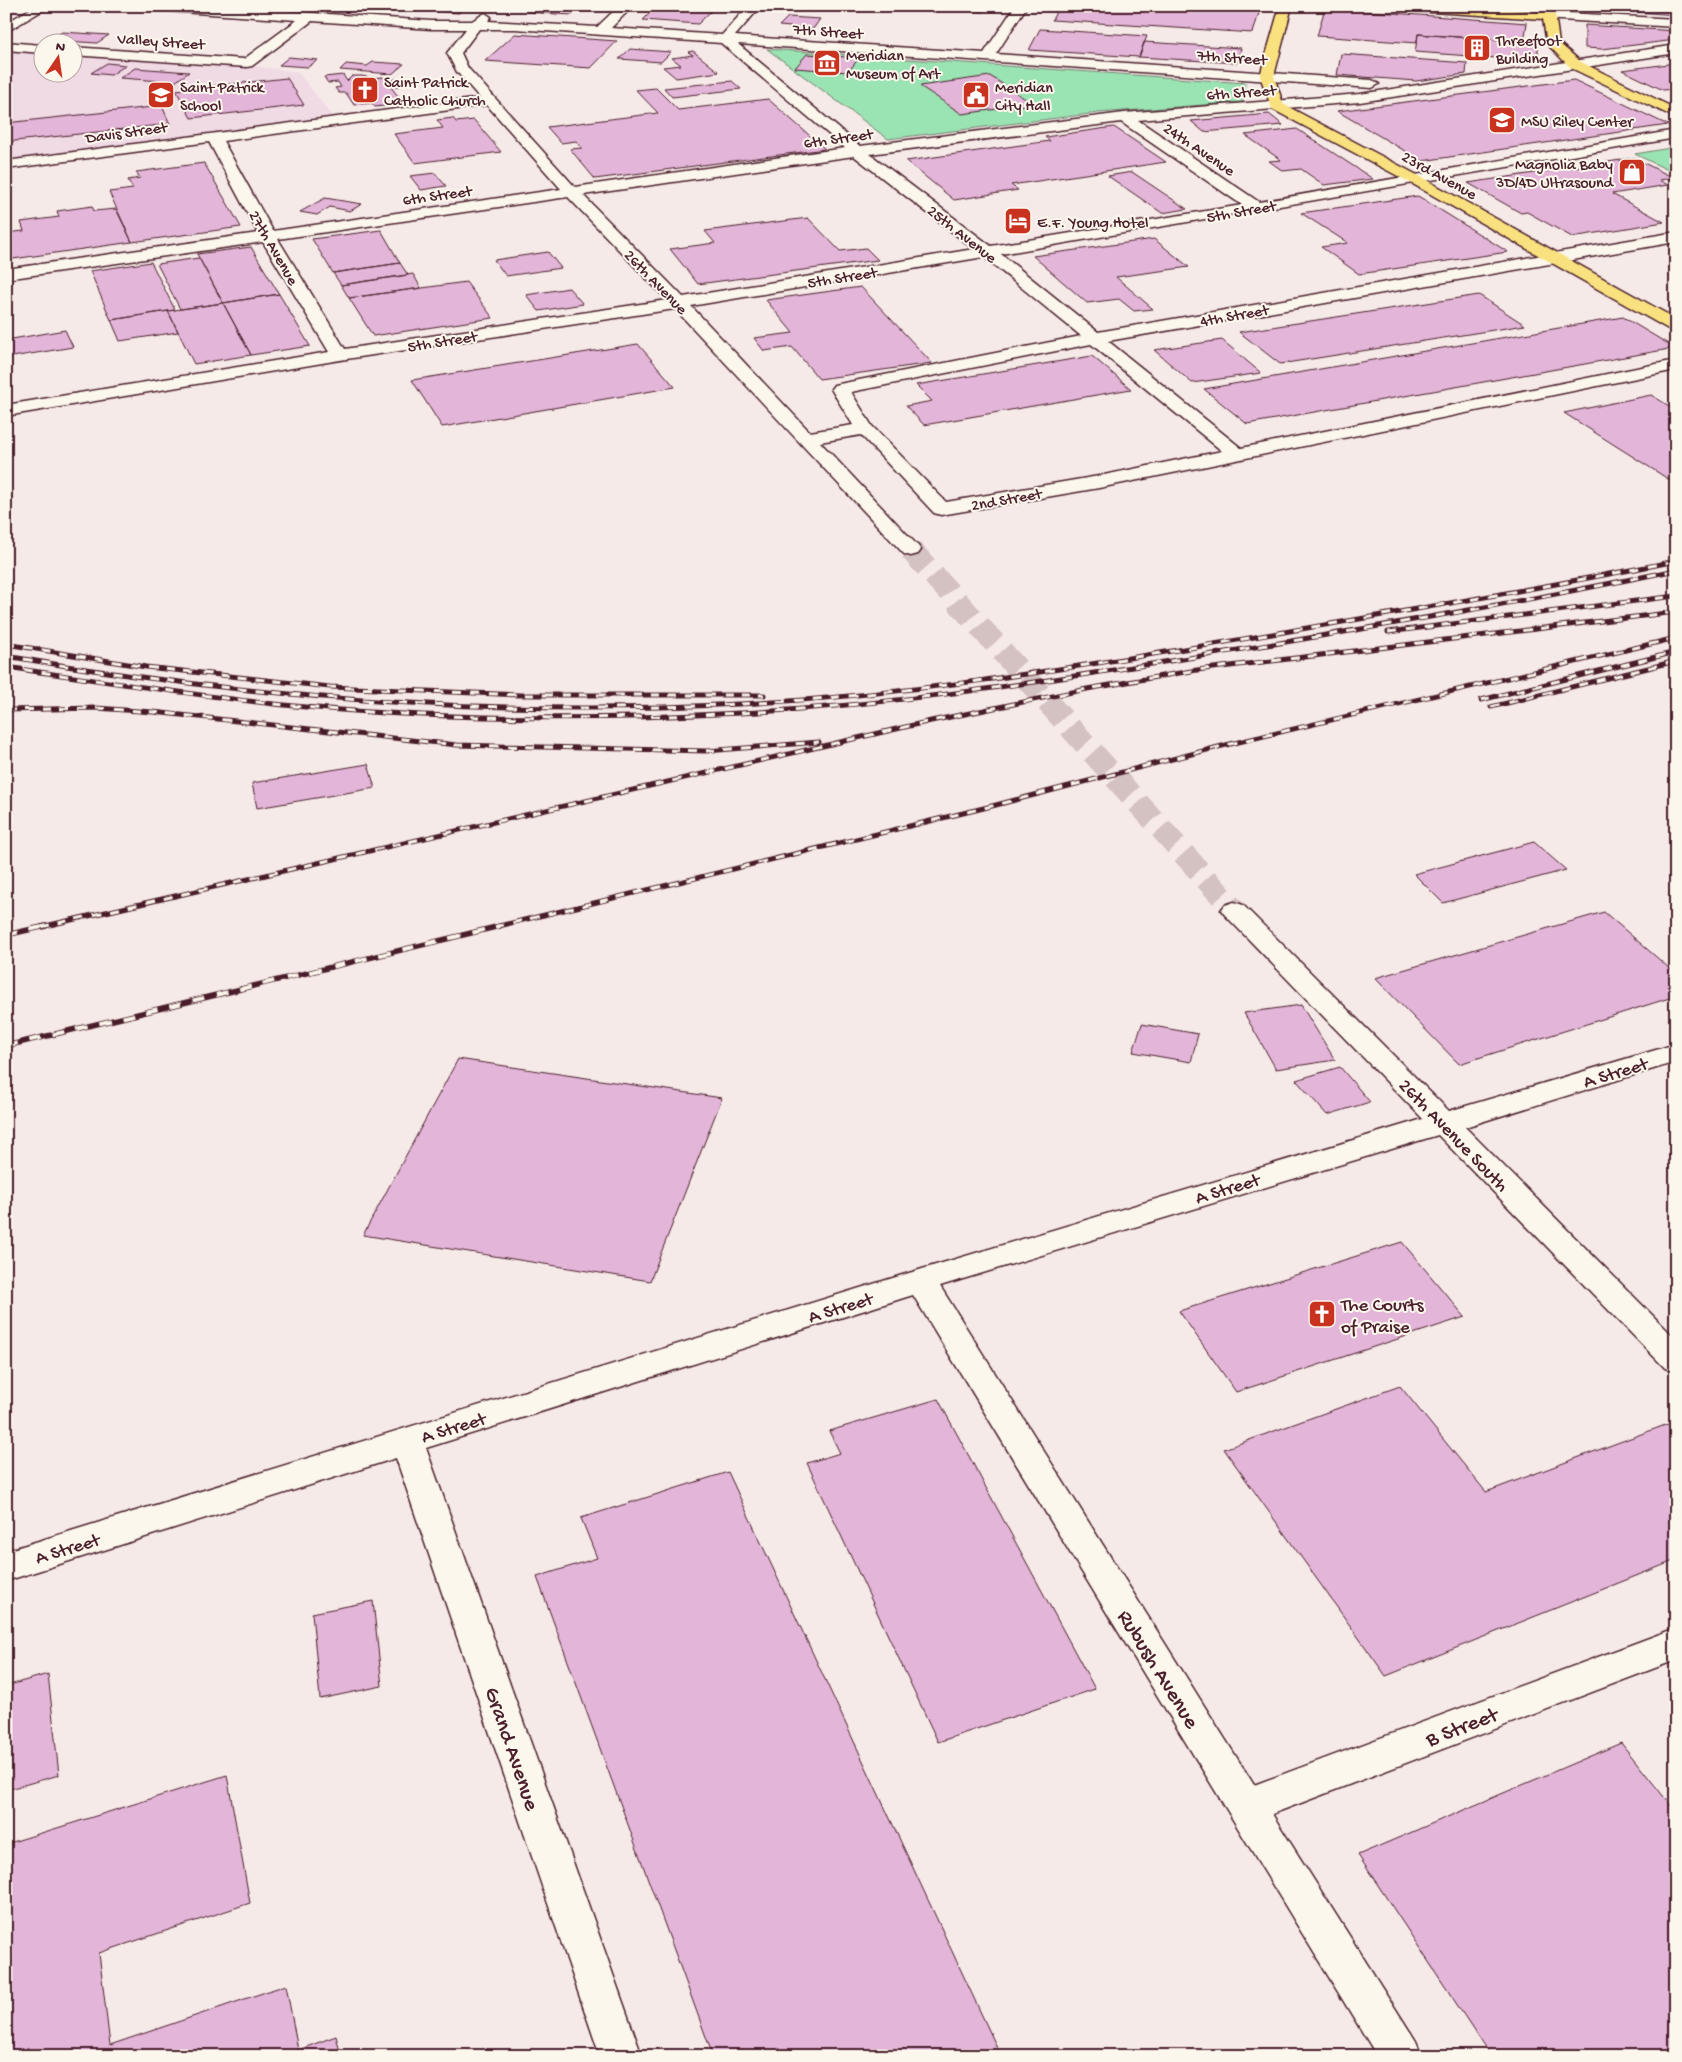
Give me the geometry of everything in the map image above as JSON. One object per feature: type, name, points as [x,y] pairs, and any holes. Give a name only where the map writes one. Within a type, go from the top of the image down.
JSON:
[{"type":"main road","points":[[1278,106],[1267,76],[1286,6]]},
{"type":"main road","points":[[1400,6],[1548,11],[1553,44],[1576,65],[1676,114]]},
{"type":"main road","name":"23rd Avenue","points":[[1278,106],[1416,180],[1676,326]]},
{"type":"street","points":[[6,28],[44,6]]},
{"type":"street","name":"7th Street","points":[[151,6],[431,25],[515,25],[1375,84],[1443,85]]},
{"type":"street","name":"26th Avenue","points":[[496,6],[475,25],[454,53],[462,69],[572,193],[679,303],[911,550]]},
{"type":"street","points":[[600,31],[627,6]]},
{"type":"street","points":[[725,40],[755,6]]},
{"type":"street","points":[[988,58],[1020,6]]},
{"type":"street","points":[[1548,11],[1676,23]]},
{"type":"street","name":"Valley Street","points":[[82,52],[247,63],[309,17]]},
{"type":"street","name":"25th Avenue","points":[[725,40],[857,151],[988,252],[1237,454]]},
{"type":"street","points":[[6,46],[32,48]]},
{"type":"street","name":"6th Street","points":[[6,274],[857,151],[1124,117],[1360,98],[1676,49]]},
{"type":"street","name":"Davis Street","points":[[6,165],[489,101]]},
{"type":"street","name":"24th Avenue","points":[[1124,117],[1256,208]]},
{"type":"street","name":"5th Street","points":[[6,411],[340,355],[679,303],[1256,208],[1676,134]]},
{"type":"street","name":"27th Avenue","points":[[214,138],[268,236],[340,355]]},
{"type":"street","name":"4th Street","points":[[865,429],[840,389],[1095,338],[1676,237]]},
{"type":"street","points":[[1237,454],[1676,365]]},
{"type":"street","points":[[807,438],[865,429]]},
{"type":"street","name":"2nd Street","points":[[865,429],[941,509],[1099,482],[1237,454]]},
{"type":"street","name":"26th Avenue South","points":[[1234,910],[1676,1359]]},
{"type":"street","name":"A Street","points":[[6,1566],[920,1281],[1676,1053]]},
{"type":"street","name":"Rubush Avenue","points":[[920,1281],[1401,2056]]},
{"type":"street","name":"Grand Avenue","points":[[407,1441],[621,2056]]},
{"type":"street","name":"B Street","points":[[1246,1806],[1676,1644]]},
{"type":"shaded area","name":"Saint Patrick School","points":[[6,49],[32,51],[32,82],[82,82],[82,55],[253,66],[298,72],[334,118],[6,160]]},
{"type":"green space","points":[[767,49],[1246,83],[1243,102],[1098,113],[888,139]]},
{"type":"green space","points":[[1676,147],[1676,174],[1635,154]]},
{"type":"building","points":[[6,6],[15,6],[19,7],[6,14]]},
{"type":"building","points":[[362,6],[466,6],[459,13]]},
{"type":"building","points":[[533,6],[582,6],[572,15],[526,12]]},
{"type":"building","points":[[657,6],[716,6],[698,24],[643,20]]},
{"type":"building","points":[[965,6],[987,6],[983,12],[962,10]]},
{"type":"building","points":[[1059,6],[1261,6],[1253,33],[1052,20]]},
{"type":"building","points":[[1583,6],[1676,6],[1676,15],[1583,8]]},
{"type":"building","points":[[1325,8],[1527,23],[1524,42],[1418,34],[1417,43],[1317,36]]},
{"type":"building","points":[[788,17],[820,19],[813,29],[779,26]]},
{"type":"building","points":[[1585,25],[1676,31],[1676,40],[1602,49],[1585,48]]},
{"type":"building","points":[[1040,29],[1147,36],[1139,57],[1029,50]]},
{"type":"building","points":[[82,33],[109,35],[97,43],[82,42]]},
{"type":"building","points":[[515,34],[617,41],[591,68],[485,61]]},
{"type":"building","name":"Threefoot Building","points":[[1418,34],[1538,43],[1538,61],[1415,52]]},
{"type":"building","points":[[1144,42],[1241,48],[1237,63],[1139,57]]},
{"type":"building","points":[[630,49],[671,52],[661,62],[619,59]]},
{"type":"building","points":[[693,51],[719,72],[676,78],[663,67],[681,65],[672,58],[693,55],[688,52]]},
{"type":"building","name":"Meridian Museum of Art","points":[[807,54],[859,58],[848,72],[795,68]]},
{"type":"building","points":[[1341,54],[1467,63],[1466,74],[1416,81],[1337,75]]},
{"type":"building","points":[[289,57],[318,60],[308,67],[279,65]]},
{"type":"building","points":[[373,62],[404,64],[392,74],[340,70],[346,64],[367,66]]},
{"type":"building","points":[[107,63],[126,65],[111,75],[91,73]]},
{"type":"building","points":[[1676,63],[1676,89],[1663,90],[1622,70]]},
{"type":"building","points":[[135,68],[189,72],[175,82],[120,78]]},
{"type":"building","name":"Saint Patrick Catholic Church","points":[[343,75],[347,81],[352,76],[383,77],[386,81],[396,79],[400,86],[391,87],[401,100],[390,101],[393,105],[375,107],[372,103],[354,105],[346,93],[339,93],[335,88],[341,87],[338,82],[328,83],[324,77]]},
{"type":"building","name":"Meridian City Hall","points":[[990,76],[1033,104],[962,114],[920,86]]},
{"type":"building","points":[[287,78],[304,105],[191,118],[176,90]]},
{"type":"building","name":"MSU Riley Center","points":[[1574,80],[1668,125],[1422,161],[1337,111]]},
{"type":"building","points":[[732,81],[741,89],[672,97],[664,88]]},
{"type":"building","points":[[656,88],[678,110],[768,99],[825,149],[595,179],[570,149],[582,148],[576,141],[561,143],[547,127],[658,113],[636,90]]},
{"type":"building","points":[[162,106],[170,124],[6,142],[6,123]]},
{"type":"building","points":[[1269,114],[1283,125],[1204,132],[1191,121]]},
{"type":"building","points":[[453,118],[456,122],[474,120],[501,152],[415,163],[394,134],[443,128],[437,120]]},
{"type":"building","points":[[1114,127],[1166,162],[1011,185],[1018,190],[954,200],[906,161],[1050,141],[1045,137]]},
{"type":"building","points":[[1297,129],[1373,179],[1324,185],[1301,169],[1283,171],[1269,161],[1281,160],[1245,135]]},
{"type":"building","points":[[1634,158],[1674,178],[1659,180],[1668,185],[1612,194],[1664,222],[1572,237],[1527,212],[1521,213],[1468,183]]},
{"type":"building","points":[[204,163],[241,227],[132,242],[109,192],[133,189],[128,180],[140,178],[136,172]]},
{"type":"building","points":[[1132,172],[1187,209],[1162,213],[1108,176]]},
{"type":"building","points":[[435,173],[446,186],[421,190],[410,176]]},
{"type":"building","points":[[1418,196],[1508,252],[1359,274],[1321,247],[1348,243],[1301,213]]},
{"type":"building","points":[[325,198],[362,204],[350,211],[330,207],[317,215],[300,212]]},
{"type":"building","points":[[92,206],[94,211],[116,209],[132,242],[6,260],[6,233],[24,231],[21,222],[59,217],[57,211]]},
{"type":"building","points":[[808,218],[840,251],[866,248],[878,260],[698,284],[670,249],[715,243],[705,231]]},
{"type":"building","points":[[381,230],[400,263],[333,273],[312,239]]},
{"type":"building","points":[[1154,239],[1189,267],[1116,277],[1153,309],[1134,311],[1119,299],[1087,303],[1033,256]]},
{"type":"building","points":[[251,247],[279,294],[223,303],[197,254]]},
{"type":"building","points":[[548,252],[561,268],[506,276],[494,260]]},
{"type":"building","points":[[199,258],[223,303],[180,309],[157,264]]},
{"type":"building","points":[[151,262],[175,310],[111,320],[90,271]]},
{"type":"building","points":[[400,263],[408,275],[341,285],[333,273]]},
{"type":"building","points":[[413,274],[421,288],[349,298],[341,285]]},
{"type":"building","points":[[466,282],[493,318],[373,336],[349,298]]},
{"type":"building","points":[[861,287],[932,363],[819,379],[792,347],[764,351],[754,338],[793,333],[766,300]]},
{"type":"building","points":[[569,288],[583,304],[539,311],[526,295]]},
{"type":"building","points":[[279,294],[310,346],[251,355],[223,303]]},
{"type":"building","points":[[1479,295],[1525,325],[1280,364],[1239,332]]},
{"type":"building","points":[[223,303],[251,355],[194,364],[168,311]]},
{"type":"building","points":[[168,311],[178,332],[120,341],[111,320]]},
{"type":"building","points":[[1623,317],[1675,348],[1247,424],[1204,389]]},
{"type":"building","points":[[65,330],[73,347],[6,358],[6,340]]},
{"type":"building","points":[[1222,340],[1261,373],[1192,383],[1154,350]]},
{"type":"building","points":[[638,344],[675,387],[442,427],[412,380]]},
{"type":"building","points":[[1092,356],[1131,389],[924,425],[906,406],[932,401],[916,385]]},
{"type":"building","points":[[1651,395],[1676,410],[1676,484],[1564,413]]},
{"type":"building","points":[[368,764],[375,788],[257,808],[252,783]]},
{"type":"building","points":[[1534,842],[1566,870],[1443,903],[1414,874]]},
{"type":"building","points":[[1604,912],[1676,974],[1676,996],[1459,1064],[1375,978]]},
{"type":"building","points":[[1301,1005],[1335,1060],[1276,1069],[1244,1013]]},
{"type":"building","points":[[1142,1024],[1198,1034],[1191,1062],[1133,1052]]},
{"type":"building","points":[[458,1059],[722,1098],[650,1281],[363,1235]]},
{"type":"building","points":[[1340,1067],[1370,1102],[1327,1115],[1296,1080]]},
{"type":"building","name":"The Courts of Praise","points":[[1402,1242],[1465,1317],[1236,1392],[1179,1311]]},
{"type":"building","points":[[1400,1386],[1486,1492],[1676,1421],[1676,1560],[1386,1676],[1224,1449]]},
{"type":"building","points":[[938,1399],[1095,1689],[938,1742],[807,1463],[840,1453],[829,1431]]},
{"type":"building","points":[[728,1472],[1001,2056],[713,2056],[537,1577],[597,1558],[581,1518]]},
{"type":"building","points":[[373,1601],[382,1686],[320,1699],[312,1613]]},
{"type":"building","points":[[48,1674],[59,1775],[6,1790],[6,1686]]},
{"type":"building","points":[[1621,1743],[1676,1812],[1676,2056],[1491,2056],[1358,1855]]},
{"type":"building","points":[[227,1775],[250,1903],[99,1953],[110,2045],[286,1985],[298,2050],[336,2036],[341,2056],[6,2056],[6,1844]]},
{"type":"tunnel","points":[[911,550],[1234,910]]},
{"type":"railway","points":[[6,656],[188,683],[371,701],[555,708],[739,704],[862,695],[1044,671],[1395,613],[1676,561]]},
{"type":"railway","points":[[6,667],[274,704],[390,713],[565,718],[740,713],[914,698],[1086,674],[1439,616],[1676,570]]},
{"type":"railway","points":[[1388,632],[1676,596]]},
{"type":"railway","points":[[41,927],[931,721],[1087,689],[1197,670],[1676,612]]},
{"type":"railway","points":[[495,927],[996,805],[1226,745],[1676,638]]},
{"type":"railway","points":[[6,644],[146,667],[330,687],[520,695],[764,695]]},
{"type":"railway","points":[[1481,700],[1676,652]]},
{"type":"railway","points":[[1491,707],[1676,661]]},
{"type":"railway","points":[[6,710],[96,708],[153,712],[457,745],[706,751],[819,742]]},
{"type":"railway","points":[[6,935],[46,926]]},
{"type":"railway","points":[[6,1046],[500,926]]},
{"type":"place","name":"Threefoot Building","points":[[1477,48]]},
{"type":"place","name":"Meridian Museum of Art","points":[[827,63]]},
{"type":"place","name":"Saint Patrick Catholic Church","points":[[365,90]]},
{"type":"place","name":"Saint Patrick School","points":[[161,95]]},
{"type":"place","name":"Meridian City Hall","points":[[976,95]]},
{"type":"place","name":"MSU Riley Center","points":[[1502,120]]},
{"type":"place","name":"Magnolia Baby 3D/4D Ultrasound","points":[[1632,172]]},
{"type":"place","name":"E.F. Young Hotel","points":[[1018,221]]},
{"type":"place","name":"The Courts of Praise","points":[[1322,1314]]}]
